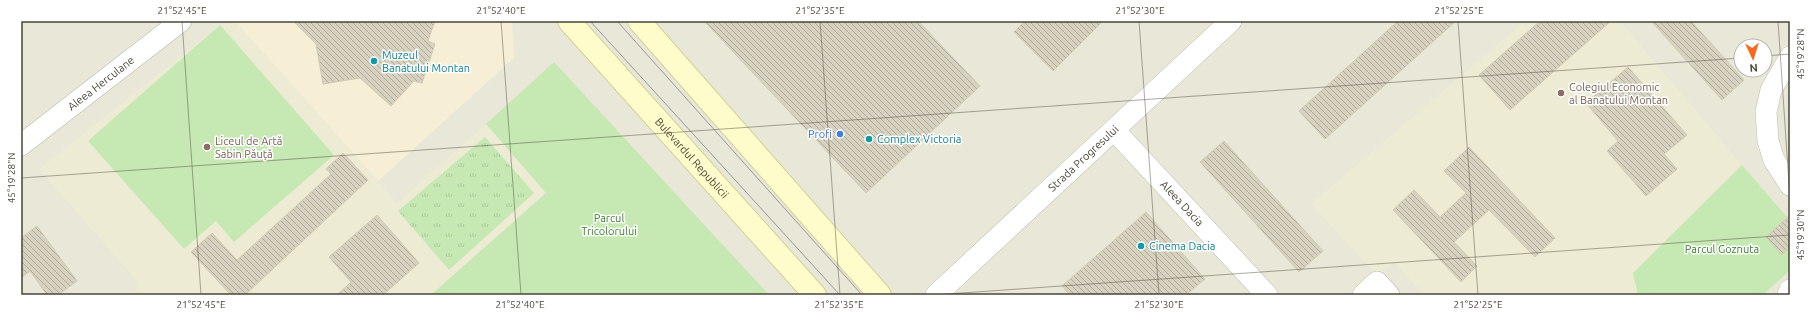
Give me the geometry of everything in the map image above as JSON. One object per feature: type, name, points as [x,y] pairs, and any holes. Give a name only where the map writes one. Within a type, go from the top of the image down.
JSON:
[{"type":"main road","name":"Bulevardul Republicii","points":[[569,21],[815,295]]},
{"type":"main road","points":[[639,21],[880,295]]},
{"type":"street","name":"Aleea Herculane","points":[[21,144],[181,21]]},
{"type":"street","name":"Strada Progresului","points":[[936,295],[1231,21]]},
{"type":"street","points":[[1790,57],[1771,90],[1766,112],[1768,141],[1770,148],[1774,160],[1790,186]]},
{"type":"street","name":"Aleea Dacia","points":[[1114,130],[1267,295]]},
{"type":"street","points":[[1363,295],[1377,282],[1390,295]]},
{"type":"street","points":[[1788,295],[1790,290]]},
{"type":"shaded area","points":[[21,21],[1790,21],[1790,295],[21,295]]},
{"type":"shaded area","name":"Liceul de Artă Sabin Păuță","points":[[225,21],[235,21],[397,203],[486,124],[546,192],[431,295],[137,295],[137,281],[39,169]]},
{"type":"shaded area","points":[[235,21],[512,21],[514,58],[378,181]]},
{"type":"shaded area","name":"Colegiul Economic al Banatului Montan","points":[[1525,21],[1620,21],[1742,165],[1633,273],[1638,295],[1425,295],[1394,262],[1378,276],[1311,204]]},
{"type":"green space","points":[[220,25],[334,155],[234,242],[216,221],[184,249],[88,141]]},
{"type":"green space","name":"Parcul Tricolorului","points":[[554,62],[769,295],[431,295],[546,193],[486,124]]},
{"type":"green space","points":[[485,137],[534,193],[449,270],[398,211]]},
{"type":"green space","name":"Parcul Goznuta","points":[[1742,165],[1787,217],[1766,237],[1782,254],[1790,247],[1790,270],[1763,295],[1638,295],[1633,273]]},
{"type":"building","name":"Muzeul Banatului Montan","points":[[293,21],[435,21],[428,41],[435,44],[422,83],[414,81],[391,106],[360,78],[323,84],[316,44]]},
{"type":"building","name":"Complex Victoria","points":[[704,21],[918,21],[980,86],[866,193]]},
{"type":"building","points":[[1025,21],[1103,21],[1053,71],[1014,32]]},
{"type":"building","points":[[1398,21],[1456,21],[1325,139],[1299,111]]},
{"type":"building","points":[[1540,21],[1611,21],[1510,110],[1479,75]]},
{"type":"building","points":[[1651,21],[1691,21],[1733,68],[1733,78],[1742,78],[1744,80],[1722,100]]},
{"type":"building","points":[[1628,67],[1687,135],[1664,154],[1677,169],[1646,196],[1607,151],[1618,141],[1586,103]]},
{"type":"building","points":[[1224,141],[1323,251],[1299,272],[1200,162]]},
{"type":"building","points":[[1469,147],[1555,238],[1535,257],[1489,210],[1454,242],[1477,266],[1461,282],[1393,210],[1414,190],[1440,217],[1466,193],[1444,171]]},
{"type":"building","points":[[343,153],[368,180],[245,295],[231,295],[191,252],[212,233],[237,260],[331,174],[326,169]]},
{"type":"building","name":"Cinema Dacia","points":[[1146,212],[1205,279],[1186,295],[1070,295],[1062,286]]},
{"type":"building","points":[[377,215],[419,263],[383,295],[337,295],[351,282],[329,257]]},
{"type":"building","points":[[1790,215],[1790,247],[1782,255],[1766,237]]},
{"type":"building","points":[[37,226],[77,281],[58,295],[47,295],[30,271],[21,278],[21,238]]},
{"type":"tram line","points":[[590,21],[840,295]]},
{"type":"tram line","points":[[617,21],[862,295]]},
{"type":"place","name":"Muzeul Banatului Montan","points":[[374,61]]},
{"type":"place","name":"Colegiul Economic al Banatului Montan","points":[[1561,93]]},
{"type":"place","name":"Profi","points":[[840,134]]},
{"type":"place","name":"Complex Victoria","points":[[869,139]]},
{"type":"place","name":"Liceul de Artă Sabin Păuță","points":[[207,147]]},
{"type":"place","name":"Cinema Dacia","points":[[1141,246]]}]
